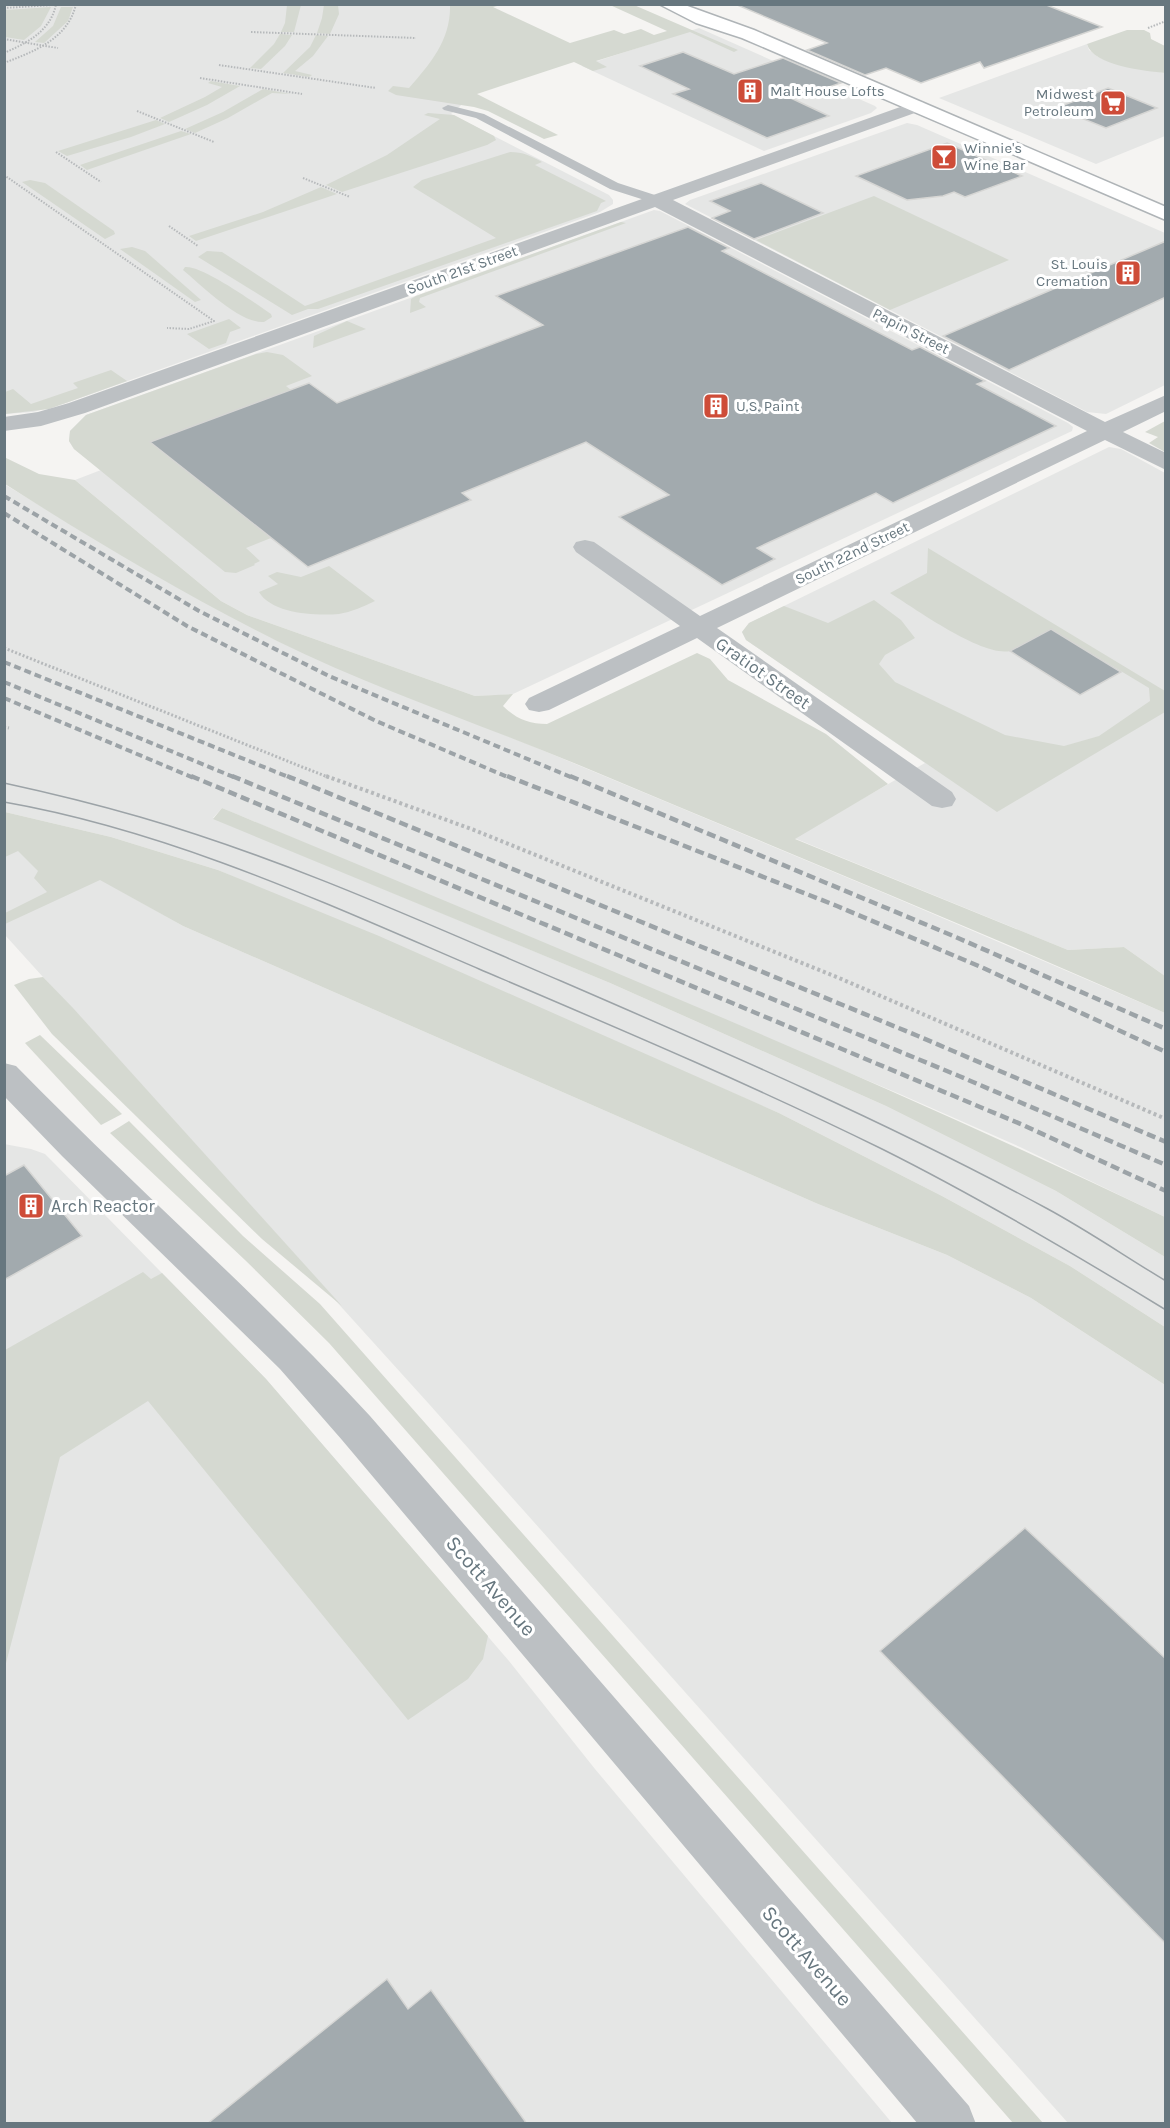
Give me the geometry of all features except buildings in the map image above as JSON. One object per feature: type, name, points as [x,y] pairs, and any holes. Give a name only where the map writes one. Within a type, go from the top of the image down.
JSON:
[{"type":"main road","points":[[668,4],[702,19],[748,33]]},
{"type":"main road","points":[[695,4],[748,33],[1166,214]]},
{"type":"street","name":"South 21st Street","points":[[4,424],[34,420],[77,408],[917,106]]},
{"type":"street","name":"Papin Street","points":[[657,200],[1166,463]]},
{"type":"street","name":"South 22nd Street","points":[[539,704],[1166,402]]},
{"type":"street","name":"Gratiot Street","points":[[585,547],[942,799]]},
{"type":"street","name":"Scott Avenue","points":[[11,1092],[293,1358],[951,2124]]},
{"type":"lane","points":[[448,108],[480,116],[614,186],[657,200]]},
{"type":"path","points":[[4,8],[68,4]]},
{"type":"path","points":[[4,63],[44,45],[58,35],[72,20],[76,4]]},
{"type":"path","points":[[4,53],[25,43],[45,28],[55,13],[56,5]]},
{"type":"path","points":[[1148,28],[1166,21]]},
{"type":"path","points":[[251,32],[416,38]]},
{"type":"path","points":[[4,39],[58,48]]},
{"type":"path","points":[[219,64],[376,88]]},
{"type":"path","points":[[200,78],[302,94]]},
{"type":"path","points":[[137,111],[214,142]]},
{"type":"path","points":[[56,152],[101,182]]},
{"type":"path","points":[[4,175],[214,321],[189,329],[167,328]]},
{"type":"path","points":[[303,178],[350,197]]},
{"type":"path","points":[[169,226],[198,246]]},
{"type":"path","points":[[4,648],[353,787],[474,830],[838,978],[1166,1119]]},
{"type":"shaded area","points":[[4,5],[479,5],[475,93],[451,114],[609,195],[613,204],[600,212],[66,403],[33,412],[5,414]]},
{"type":"shaded area","points":[[287,5],[301,5],[294,32],[281,32],[285,23]]},
{"type":"shaded area","points":[[324,5],[338,5],[339,14],[330,34],[317,33]]},
{"type":"shaded area","points":[[450,5],[501,5],[493,7],[570,43],[614,30],[624,34],[641,29],[654,35],[667,31],[610,5],[634,5],[738,50],[734,52],[690,32],[596,61],[607,67],[593,71],[574,62],[477,94],[558,135],[544,139],[488,111],[396,95],[388,91],[393,86],[409,88],[432,60],[447,29]]},
{"type":"shaded area","points":[[51,7],[41,26],[24,40],[5,37],[5,10]]},
{"type":"shaded area","points":[[61,7],[73,7],[68,21],[44,43],[35,42],[53,26]]},
{"type":"shaded area","points":[[699,28],[877,108],[871,113],[764,151],[582,66]]},
{"type":"shaded area","points":[[1127,30],[1144,30],[1150,33],[1151,39],[1165,46],[1165,73],[1134,69],[1109,62],[1099,58],[1087,44]]},
{"type":"shaded area","points":[[280,34],[292,35],[285,46],[261,69],[250,68],[274,44]]},
{"type":"shaded area","points":[[316,35],[328,36],[313,56],[295,71],[312,75],[309,77],[283,73],[310,47]]},
{"type":"shaded area","points":[[1087,44],[1089,50],[1098,57],[1120,65],[1165,73],[1165,136],[1096,164],[939,98]]},
{"type":"shaded area","points":[[211,81],[240,86],[207,105],[169,122],[160,118],[222,87],[208,83]]},
{"type":"shaded area","points":[[263,89],[291,94],[272,93],[228,118],[195,133],[185,129],[223,112]]},
{"type":"shaded area","points":[[428,113],[454,115],[494,136],[496,140],[487,145],[342,192],[326,185],[387,155],[440,119],[424,115]]},
{"type":"shaded area","points":[[156,120],[165,124],[131,137],[67,156],[58,151]]},
{"type":"shaded area","points":[[907,123],[917,125],[1165,233],[1165,385],[1106,414],[1087,412],[685,204],[690,200]]},
{"type":"shaded area","points":[[181,131],[191,134],[87,170],[80,165]]},
{"type":"shaded area","points":[[510,152],[530,156],[542,162],[535,165],[606,201],[601,203],[597,211],[318,309],[308,309],[292,315],[198,257],[207,251],[222,252],[305,306],[496,238],[413,187],[422,180]]},
{"type":"shaded area","points":[[30,180],[45,183],[114,231],[115,234],[105,239],[22,182]]},
{"type":"shaded area","points":[[321,187],[337,194],[196,241],[189,236],[263,212]]},
{"type":"shaded area","points":[[874,196],[1009,260],[890,310],[756,240]]},
{"type":"shaded area","points":[[654,210],[660,211],[1068,423],[1073,427],[1072,431],[513,694],[500,695],[475,696],[247,615],[221,601],[75,480],[101,470],[74,449],[69,441],[70,431],[86,415]]},
{"type":"shaded area","points":[[621,222],[626,223],[420,298],[419,302],[426,307],[410,313],[411,299],[416,296]]},
{"type":"shaded area","points":[[132,247],[145,251],[201,300],[195,302],[120,249]]},
{"type":"shaded area","points":[[185,267],[193,268],[215,278],[271,314],[272,317],[264,322],[244,317],[210,294],[183,270]]},
{"type":"shaded area","points":[[229,319],[241,328],[230,332],[226,343],[209,349],[187,334]]},
{"type":"shaded area","points":[[347,321],[366,329],[313,348],[314,336]]},
{"type":"shaded area","points":[[267,352],[283,355],[312,376],[286,386],[291,390],[150,442],[271,538],[246,548],[260,561],[255,565],[236,573],[225,572],[74,449],[69,441],[70,431],[86,415]]},
{"type":"shaded area","points":[[111,370],[127,381],[49,409],[5,414],[5,392],[13,389],[31,404],[78,388],[73,383]]},
{"type":"shaded area","points":[[1165,421],[1165,452],[1149,443],[1158,437],[1145,432]]},
{"type":"shaded area","points":[[1109,447],[1121,449],[1165,473],[1165,976],[1124,947],[1068,950],[794,838],[925,763],[746,640],[742,632],[749,623]]},
{"type":"shaded area","points":[[4,457],[39,474],[75,480],[221,601],[247,615],[475,696],[513,694],[503,706],[529,722],[547,724],[697,653],[710,659],[728,680],[826,734],[888,784],[795,839],[1068,950],[1124,947],[1165,976],[1165,1013],[876,889],[547,752],[353,675],[277,641],[139,566],[5,484]]},
{"type":"shaded area","points":[[4,484],[158,576],[278,641],[352,674],[530,745],[884,893],[1165,1013],[1165,1217],[1020,1147],[902,1095],[222,808],[213,818],[610,983],[886,1106],[1056,1191],[1165,1257],[1165,1327],[1070,1266],[942,1196],[779,1113],[218,870],[111,837],[5,812]]},
{"type":"shaded area","points":[[928,548],[1165,691],[1165,712],[997,812],[746,640],[742,632],[749,623],[784,606],[828,623],[874,600],[901,620],[915,638],[885,655],[879,664],[895,682],[1005,735],[1064,746],[1099,736],[1150,701],[1149,688],[1051,629],[1025,645],[1010,651],[998,651],[983,647],[948,630],[890,593],[927,573]]},
{"type":"shaded area","points":[[329,566],[375,601],[339,614],[307,614],[274,605],[259,592],[278,584],[268,576],[277,572],[301,577]]},
{"type":"shaded area","points":[[222,808],[814,1057],[1049,1162],[1165,1217],[1165,1257],[1056,1191],[886,1106],[610,983],[213,819]]},
{"type":"shaded area","points":[[5,812],[111,837],[218,870],[379,936],[779,1113],[942,1196],[1070,1266],[1165,1327],[1165,1385],[1031,1298],[947,1255],[818,1204],[183,926],[100,880],[5,924],[5,913],[47,892],[34,878],[38,871],[18,851],[5,857]]},
{"type":"shaded area","points":[[5,833],[29,839],[183,926],[818,1204],[947,1255],[1031,1298],[1165,1385],[1165,2123],[1068,2123],[429,1404],[5,935]]},
{"type":"shaded area","points":[[43,977],[342,1306],[262,1239],[52,1034],[14,985]]},
{"type":"shaded area","points":[[40,1035],[122,1114],[101,1125],[25,1043]]},
{"type":"shaded area","points":[[129,1121],[243,1236],[320,1304],[1043,2123],[1013,2123],[329,1343],[110,1133]]},
{"type":"shaded area","points":[[4,1144],[45,1154],[266,1379],[509,1661],[595,1769],[892,2123],[5,2123]]},
{"type":"shaded area","points":[[143,1272],[151,1279],[162,1273],[266,1379],[488,1636],[483,1659],[468,1679],[408,1720],[148,1401],[60,1457],[5,1667],[5,1350]]},
{"type":"tram line","points":[[4,783],[140,817],[248,852],[457,936],[745,1062],[927,1147],[1061,1216],[1166,1281]]},
{"type":"tram line","points":[[4,802],[127,831],[246,872],[363,919],[682,1056],[919,1168],[1026,1226],[1166,1310]]},
{"type":"railway","points":[[4,496],[199,611],[329,676],[573,778]]},
{"type":"railway","points":[[4,513],[187,626],[376,721],[510,778]]},
{"type":"railway","points":[[4,662],[291,778]]},
{"type":"railway","points":[[4,682],[236,778]]},
{"type":"railway","points":[[4,698],[194,778]]},
{"type":"railway","points":[[191,776],[1023,1125],[1166,1191]]},
{"type":"railway","points":[[232,776],[959,1076],[1166,1165]]},
{"type":"railway","points":[[287,776],[918,1036],[1166,1142]]},
{"type":"railway","points":[[507,776],[837,906],[981,967],[1166,1052]]},
{"type":"railway","points":[[570,776],[951,935],[1166,1029]]},
{"type":"place","name":"Malt House Lofts","points":[[750,91]]},
{"type":"place","name":"Midwest Petroleum","points":[[1113,103]]},
{"type":"place","name":"Winnie's Wine Bar","points":[[944,157]]},
{"type":"place","name":"St. Louis Cremation","points":[[1128,273]]},
{"type":"place","name":"U.S. Paint","points":[[716,406]]},
{"type":"place","name":"Arch Reactor","points":[[31,1206]]}]
